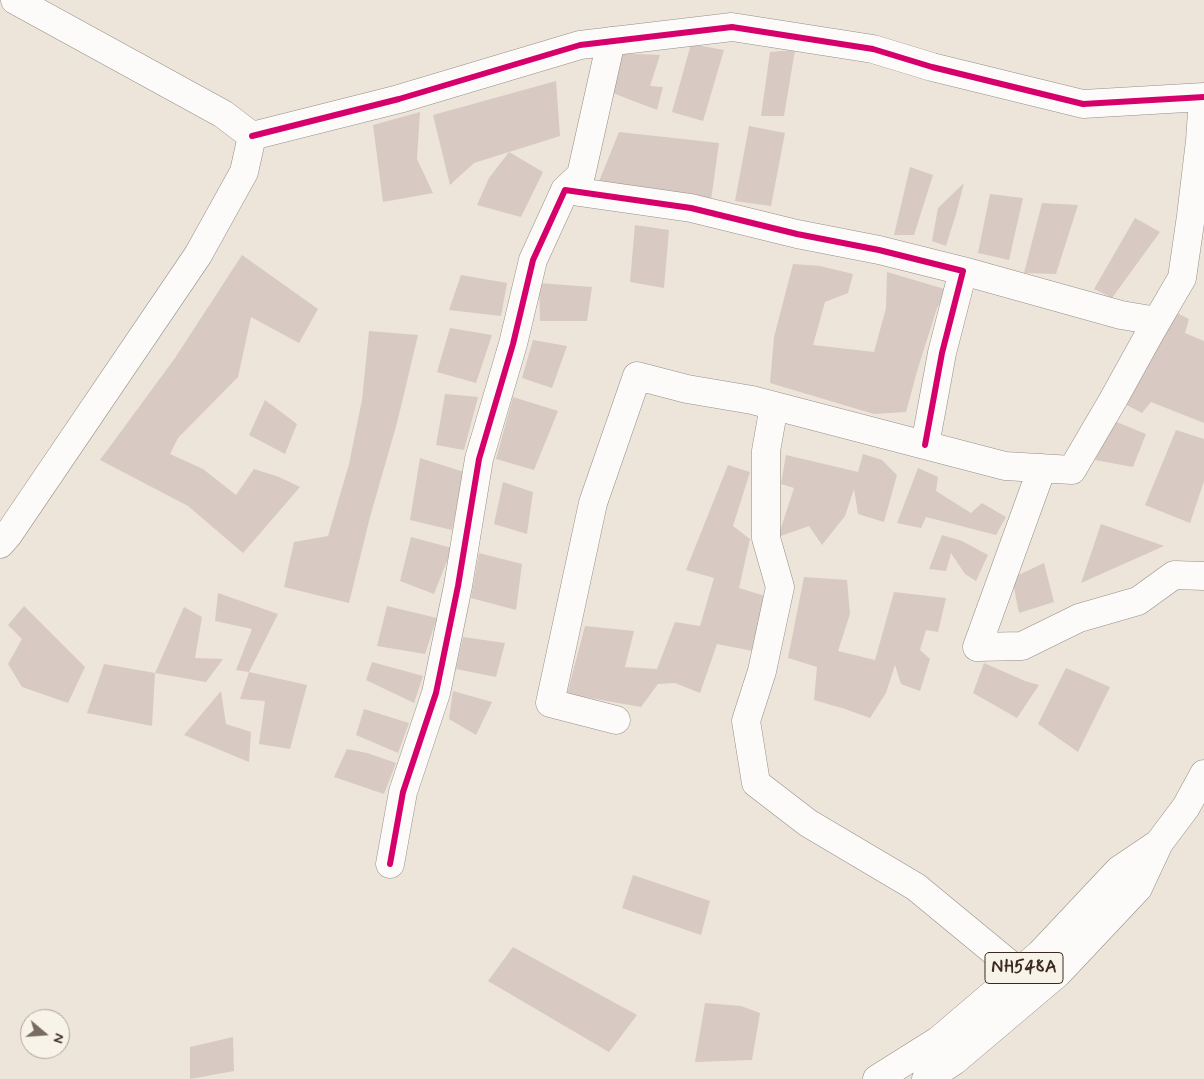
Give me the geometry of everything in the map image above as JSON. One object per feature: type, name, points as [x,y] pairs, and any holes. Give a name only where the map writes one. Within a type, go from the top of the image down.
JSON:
[{"type":"main road","points":[[15,0],[222,114],[252,136]]},
{"type":"main road","points":[[252,136],[399,99],[580,44],[732,27],[873,49],[932,67],[1083,104],[1204,97],[1194,197],[1182,278],[1072,470],[1006,466],[752,400],[686,389],[637,376],[593,503],[550,703],[616,720]]},
{"type":"main road","points":[[390,864],[403,792],[436,693],[458,586],[479,459],[514,344],[533,260],[565,190],[582,175],[611,41]]},
{"type":"main road","points":[[0,544],[8,535],[198,255],[244,172],[252,136]]},
{"type":"main road","points":[[565,190],[692,208],[796,234],[879,250],[1122,315],[1156,321]]},
{"type":"main road","points":[[925,445],[942,353],[963,271]]},
{"type":"main road","points":[[774,406],[766,451],[766,538],[780,587],[762,671],[746,722],[756,783],[808,824],[916,886],[1019,972]]},
{"type":"main road","points":[[1042,468],[977,647],[1022,646],[1079,618],[1138,602],[1174,575],[1204,576]]},
{"type":"main road","name":"NH548A","points":[[926,1079],[954,1061],[1058,973],[1138,888],[1159,843],[1186,807],[1204,774]]},
{"type":"main road","name":"NH548A","points":[[877,1079],[939,1040],[1040,954],[1119,870],[1159,843]]},
{"type":"building","points":[[691,44],[724,50],[703,121],[672,112]]},
{"type":"building","points":[[795,50],[784,116],[761,116],[770,52]]},
{"type":"building","points":[[613,53],[660,55],[650,86],[663,87],[657,110],[605,90]]},
{"type":"building","points":[[556,81],[560,136],[474,163],[450,185],[433,115]]},
{"type":"building","points":[[420,112],[417,159],[433,193],[383,202],[373,125]]},
{"type":"building","points":[[749,126],[785,133],[771,206],[735,201]]},
{"type":"building","points":[[619,132],[719,143],[711,200],[598,184]]},
{"type":"building","points":[[509,152],[543,172],[521,217],[477,205],[489,178]]},
{"type":"building","points":[[910,167],[933,175],[914,235],[894,235]]},
{"type":"building","points":[[964,183],[946,246],[932,241],[938,208]]},
{"type":"building","points":[[990,194],[1023,198],[1009,260],[978,253]]},
{"type":"building","points":[[1042,203],[1078,205],[1056,274],[1024,273]]},
{"type":"building","points":[[1135,218],[1160,232],[1112,298],[1094,289]]},
{"type":"building","points":[[635,225],[669,230],[664,288],[630,282]]},
{"type":"building","points":[[242,255],[318,309],[299,343],[251,317],[238,377],[178,438],[170,454],[203,469],[236,495],[254,469],[279,477],[300,487],[243,553],[188,506],[100,460],[175,358]]},
{"type":"building","points":[[793,264],[820,266],[853,274],[848,293],[825,302],[813,345],[874,352],[886,308],[887,272],[948,290],[937,308],[906,412],[874,414],[770,383],[774,337]]},
{"type":"building","points":[[461,275],[507,283],[501,316],[449,310]]},
{"type":"building","points":[[539,283],[592,287],[587,321],[540,321]]},
{"type":"building","points":[[1169,309],[1189,319],[1185,333],[1204,341],[1204,423],[1151,402],[1142,413],[1119,401]]},
{"type":"building","points":[[450,328],[492,335],[476,383],[437,372]]},
{"type":"building","points":[[369,331],[418,335],[397,423],[370,517],[349,603],[284,587],[294,542],[328,536],[349,464],[362,400]]},
{"type":"building","points":[[533,340],[567,346],[552,388],[522,378]]},
{"type":"building","points":[[445,394],[478,397],[464,450],[436,445]]},
{"type":"building","points":[[513,397],[558,411],[534,470],[496,459]]},
{"type":"building","points":[[265,400],[297,424],[285,454],[249,435]]},
{"type":"building","points":[[1114,421],[1146,434],[1133,467],[1095,460]]},
{"type":"building","points":[[1176,430],[1204,439],[1204,481],[1190,523],[1145,505]]},
{"type":"building","points":[[863,454],[882,460],[897,475],[884,522],[858,514],[854,489],[845,516],[822,545],[809,526],[778,537],[794,488],[781,484],[786,455],[858,472]]},
{"type":"building","points":[[420,458],[464,472],[452,530],[410,520]]},
{"type":"building","points":[[728,465],[750,472],[733,526],[750,539],[739,588],[765,596],[753,651],[717,644],[700,693],[675,683],[658,684],[641,707],[567,694],[585,626],[634,631],[625,667],[657,669],[675,622],[700,626],[714,578],[686,570]]},
{"type":"building","points":[[918,468],[938,477],[936,491],[971,513],[982,503],[1006,517],[996,535],[926,517],[921,528],[897,523]]},
{"type":"building","points":[[503,482],[533,492],[527,534],[494,524]]},
{"type":"building","points":[[1101,524],[1164,546],[1081,583]]},
{"type":"building","points":[[942,535],[962,541],[988,555],[976,581],[965,574],[951,553],[946,571],[929,569]]},
{"type":"building","points":[[411,537],[452,548],[434,594],[400,581]]},
{"type":"building","points":[[479,553],[522,564],[516,610],[471,598]]},
{"type":"building","points":[[1044,563],[1054,602],[1019,613],[1012,578]]},
{"type":"building","points":[[804,577],[847,580],[850,614],[838,651],[875,660],[894,592],[946,598],[938,632],[926,630],[920,650],[930,659],[920,691],[901,684],[895,665],[886,693],[870,718],[814,700],[817,667],[788,658]]},
{"type":"building","points":[[218,593],[278,614],[249,672],[236,670],[252,629],[215,621]]},
{"type":"building","points":[[24,606],[85,667],[68,703],[22,687],[8,664],[22,639],[8,625]]},
{"type":"building","points":[[387,606],[437,618],[425,654],[377,646]]},
{"type":"building","points":[[184,607],[202,617],[195,658],[223,659],[206,682],[155,673]]},
{"type":"building","points":[[463,637],[505,643],[496,677],[456,669]]},
{"type":"building","points":[[372,662],[423,676],[414,703],[366,680]]},
{"type":"building","points":[[984,663],[1039,685],[1017,718],[973,693]]},
{"type":"building","points":[[104,664],[155,673],[152,726],[87,713]]},
{"type":"building","points":[[1066,668],[1110,687],[1078,752],[1038,724]]},
{"type":"building","points":[[249,672],[307,685],[290,749],[259,744],[265,701],[240,699]]},
{"type":"building","points":[[221,691],[226,724],[251,732],[249,762],[184,735]]},
{"type":"building","points":[[453,691],[492,702],[476,735],[449,719]]},
{"type":"building","points":[[364,709],[409,723],[398,753],[356,735]]},
{"type":"building","points":[[347,749],[367,753],[396,763],[384,794],[334,777]]},
{"type":"building","points":[[633,875],[710,901],[701,935],[622,908]]},
{"type":"building","points":[[513,947],[637,1015],[609,1052],[488,981]]},
{"type":"building","points":[[705,1003],[741,1006],[760,1013],[752,1060],[695,1062]]},
{"type":"building","points":[[233,1037],[234,1071],[190,1079],[190,1047]]},
{"type":"cycle path","points":[[252,136],[399,99],[580,45],[732,27],[873,49],[932,67],[1083,104],[1204,97]]},
{"type":"cycle path","points":[[390,864],[403,792],[436,693],[458,586],[479,459],[513,344],[533,260],[565,190],[691,208],[797,234],[879,250],[963,271],[942,353],[925,445]]}]
